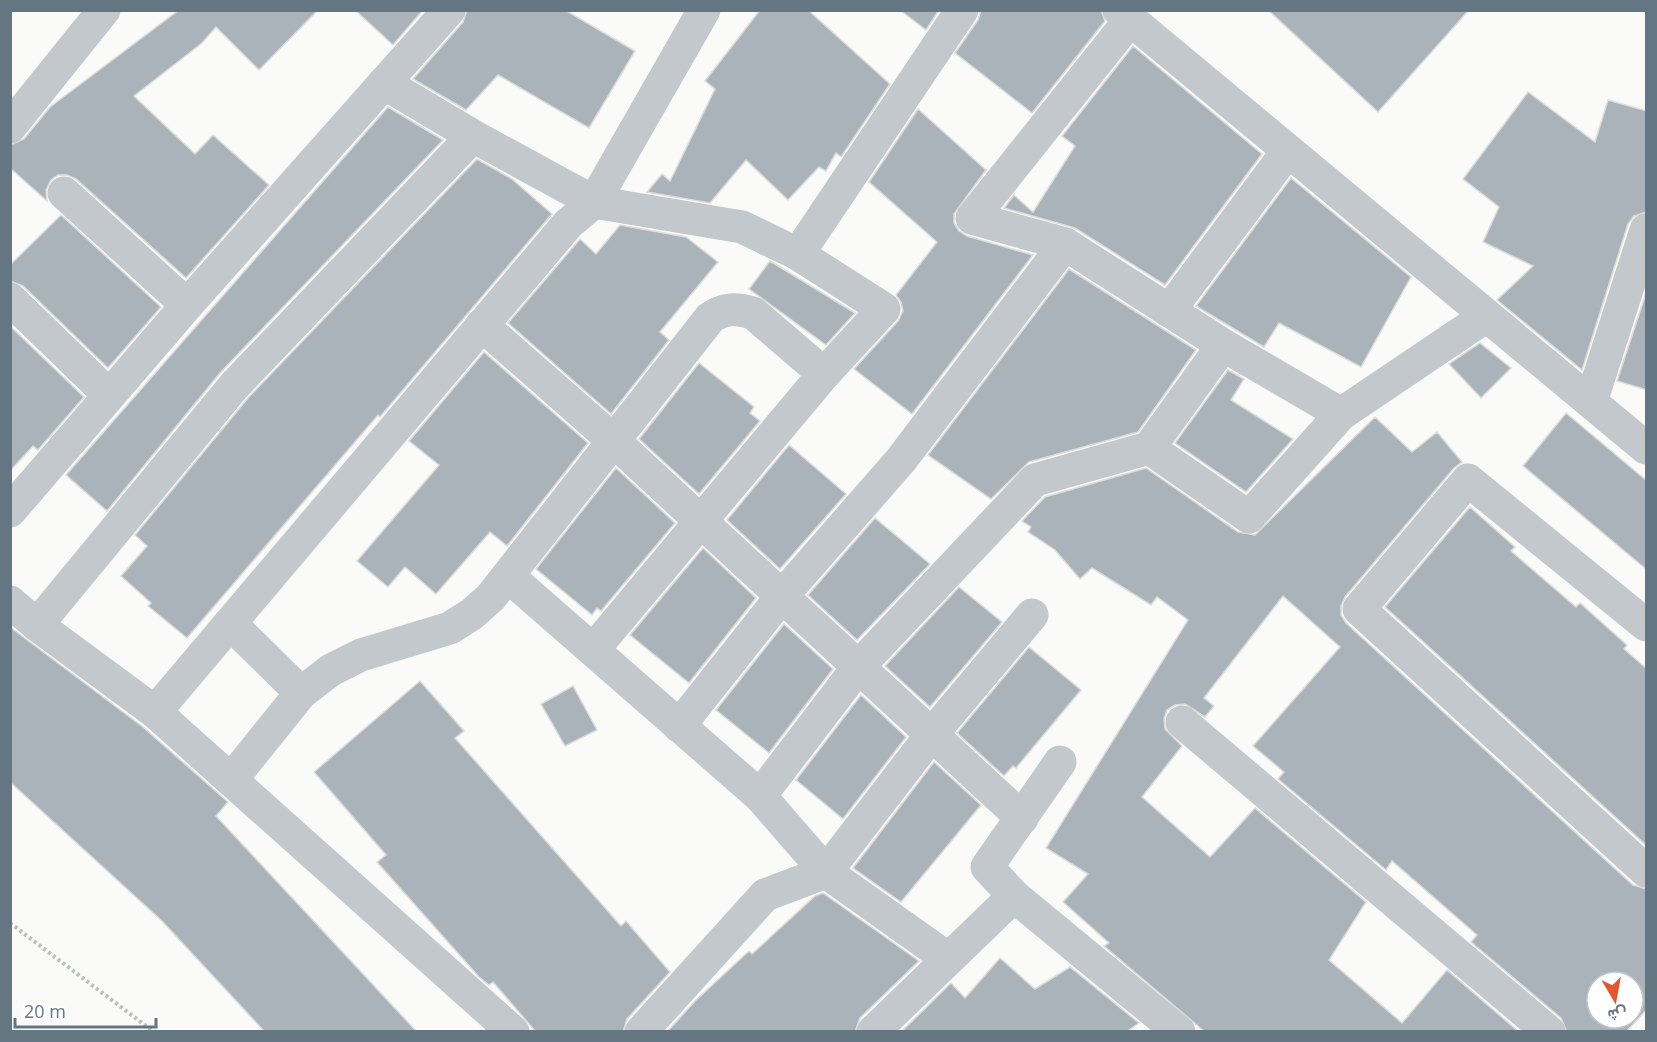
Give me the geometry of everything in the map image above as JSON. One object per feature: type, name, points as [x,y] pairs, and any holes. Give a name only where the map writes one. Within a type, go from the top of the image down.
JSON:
[{"type":"street","points":[[10,127],[104,10]]},
{"type":"street","points":[[10,511],[187,305],[449,10]]},
{"type":"street","points":[[155,712],[568,224],[594,202],[704,10]]},
{"type":"street","points":[[798,254],[962,10]]},
{"type":"street","points":[[1341,414],[1223,345],[1065,244],[972,218],[1124,15],[1485,317],[1647,448]]},
{"type":"street","points":[[384,83],[473,136],[594,202],[742,227],[798,254],[884,309],[824,374],[592,650]]},
{"type":"street","points":[[37,625],[234,386],[473,136]]},
{"type":"street","points":[[1169,310],[1287,152]]},
{"type":"street","points":[[63,194],[187,305]]},
{"type":"street","points":[[1591,402],[1647,230]]},
{"type":"street","points":[[679,726],[782,596],[901,460],[1065,244]]},
{"type":"street","points":[[10,299],[109,395]]},
{"type":"street","points":[[231,780],[301,693],[331,670],[361,654],[450,628],[472,614],[508,576],[710,318],[719,312],[742,310],[753,313],[824,374]]},
{"type":"street","points":[[1149,448],[1249,517],[1341,414],[1485,317]]},
{"type":"street","points":[[482,325],[614,441],[1022,818]]},
{"type":"street","points":[[760,796],[858,666],[1035,480],[1149,448],[1223,345]]},
{"type":"street","points":[[1647,626],[1468,480],[1359,609],[1647,871]]},
{"type":"street","points":[[508,576],[760,796],[826,872],[947,958]]},
{"type":"street","points":[[10,602],[37,625],[155,712],[513,1032]]},
{"type":"street","points":[[641,1032],[765,895],[826,872],[932,734],[1032,615]]},
{"type":"street","points":[[230,623],[301,693]]},
{"type":"street","points":[[1182,722],[1549,1032]]},
{"type":"street","points":[[1060,762],[987,867],[1014,896],[1179,1032]]},
{"type":"street","points":[[873,1032],[947,958],[1014,896]]},
{"type":"path","points":[[10,922],[154,1032]]},
{"type":"building","points":[[179,10],[318,10],[259,70],[216,27],[202,43],[134,96],[195,154],[213,135],[269,185],[186,278],[76,179],[67,175],[58,175],[51,180],[46,190],[47,201],[10,168],[10,145],[24,139],[50,107]]},
{"type":"building","points":[[355,10],[423,10],[393,45]]},
{"type":"building","points":[[467,10],[565,10],[635,51],[589,128],[498,75],[466,110],[413,79],[463,22]]},
{"type":"building","points":[[760,10],[808,10],[890,84],[841,157],[836,153],[826,171],[819,167],[788,200],[746,160],[710,203],[647,192],[662,174],[670,181],[715,89],[705,81]]},
{"type":"building","points":[[900,10],[939,10],[926,30]]},
{"type":"building","points":[[981,10],[1101,10],[1105,21],[1032,113],[955,53],[978,20]]},
{"type":"building","points":[[1268,10],[1469,10],[1378,112]]},
{"type":"building","points":[[1133,46],[1262,154],[1165,285],[1075,228],[1004,208],[1014,195],[1033,212],[1075,146],[1062,136]]},
{"type":"building","points":[[1528,92],[1595,142],[1608,100],[1647,111],[1647,212],[1634,216],[1628,224],[1582,370],[1497,300],[1533,266],[1483,242],[1499,207],[1463,179]]},
{"type":"building","points":[[388,107],[443,140],[220,373],[107,511],[66,475]]},
{"type":"building","points":[[918,109],[986,170],[954,214],[954,223],[959,231],[967,236],[1033,255],[912,414],[854,369],[898,321],[903,311],[896,295],[937,242],[869,182]]},
{"type":"building","points":[[477,159],[512,179],[552,214],[380,417],[378,415],[187,638],[148,606],[151,603],[121,576],[147,546],[135,535],[248,398]]},
{"type":"building","points":[[1291,178],[1411,277],[1361,367],[1279,323],[1264,347],[1196,306]]},
{"type":"building","points":[[61,215],[161,307],[108,368],[23,286],[10,281],[10,265]]},
{"type":"building","points":[[620,225],[686,237],[718,262],[660,332],[669,340],[611,414],[508,323],[580,239],[596,254]]},
{"type":"building","points":[[770,261],[855,313],[826,345],[749,289]]},
{"type":"building","points":[[1069,269],[1196,350],[1138,432],[1029,462],[991,499],[928,455]]},
{"type":"building","points":[[1647,290],[1647,390],[1617,381]]},
{"type":"building","points":[[10,326],[84,397],[38,450],[33,446],[10,471]]},
{"type":"building","points":[[1480,343],[1511,368],[1481,398],[1449,364]]},
{"type":"building","points":[[484,352],[588,443],[507,546],[490,532],[436,594],[405,567],[388,587],[357,561],[439,465],[409,441]]},
{"type":"building","points":[[699,363],[754,407],[750,413],[760,421],[699,494],[639,439]]},
{"type":"building","points":[[1228,370],[1244,379],[1231,400],[1293,439],[1246,492],[1175,443]]},
{"type":"building","points":[[1566,413],[1647,481],[1647,570],[1523,466]]},
{"type":"building","points":[[1375,417],[1412,452],[1437,432],[1462,462],[1454,468],[1345,597],[1341,606],[1341,615],[1346,623],[1633,885],[1647,889],[1647,1009],[1645,1011],[1645,970],[1585,970],[1585,1030],[1628,1030],[1626,1032],[1567,1032],[1561,1018],[1471,942],[1477,935],[1392,861],[1386,870],[1278,779],[1284,772],[1253,746],[1340,647],[1283,596],[1204,698],[1214,706],[1205,717],[1185,704],[1175,705],[1167,710],[1164,719],[1165,729],[1182,746],[1142,797],[1210,857],[1255,808],[1366,902],[1329,960],[1402,1023],[1447,970],[1519,1032],[1205,1032],[1104,946],[1109,943],[1063,902],[1088,874],[1046,848],[1188,620],[1157,597],[1151,605],[1092,568],[1080,579],[1055,550],[1028,532],[1031,527],[1022,521],[1045,497],[1146,468],[1238,532],[1255,535]]},
{"type":"building","points":[[789,445],[846,494],[780,569],[727,520]]},
{"type":"building","points":[[616,468],[675,523],[601,611],[597,608],[592,615],[536,569]]},
{"type":"building","points":[[1470,507],[1515,547],[1511,551],[1576,607],[1580,603],[1627,645],[1624,649],[1647,669],[1647,846],[1385,607]]},
{"type":"building","points":[[875,518],[930,564],[857,640],[808,595]]},
{"type":"building","points":[[703,548],[756,598],[689,683],[630,635]]},
{"type":"building","points":[[959,587],[1002,622],[930,707],[885,666]]},
{"type":"building","points":[[784,624],[833,669],[769,753],[716,710]]},
{"type":"building","points":[[10,627],[143,727],[228,802],[216,816],[417,1032],[265,1032],[162,921],[10,782]]},
{"type":"building","points":[[1029,647],[1081,690],[1016,768],[1013,766],[1004,776],[957,733]]},
{"type":"building","points":[[420,681],[464,731],[455,738],[621,926],[626,921],[670,972],[627,1019],[623,1032],[536,1032],[493,982],[489,985],[479,977],[377,862],[386,855],[314,772]]},
{"type":"building","points":[[573,686],[597,730],[565,746],[541,704]]},
{"type":"building","points":[[861,695],[906,737],[843,819],[796,780]]},
{"type":"building","points":[[934,762],[981,805],[901,902],[853,868]]},
{"type":"building","points":[[823,893],[919,961],[860,1018],[855,1032],[667,1032],[695,1001],[749,951],[752,954],[815,896]]},
{"type":"building","points":[[1000,958],[1035,989],[1070,967],[1139,1023],[1126,1032],[901,1032],[951,983],[965,998]]}]
